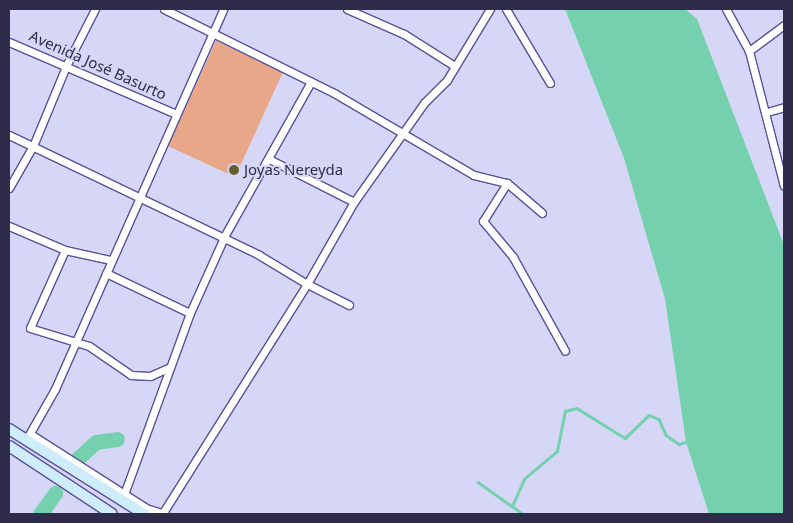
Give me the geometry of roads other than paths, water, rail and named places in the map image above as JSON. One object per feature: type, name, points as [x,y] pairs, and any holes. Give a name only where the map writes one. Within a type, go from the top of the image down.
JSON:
[{"type":"main road","points":[[9,429],[29,437],[144,514]]},
{"type":"main road","points":[[9,446],[112,514]]},
{"type":"street","points":[[9,188],[33,146],[67,64],[95,9]]},
{"type":"street","points":[[164,9],[311,82],[401,137],[474,175],[507,183],[542,213]]},
{"type":"street","points":[[223,9],[140,198],[110,260],[77,342],[29,437],[124,494],[164,514],[307,284],[354,202],[401,137],[447,80],[453,65],[490,9]]},
{"type":"street","points":[[346,9],[404,34],[453,65]]},
{"type":"street","points":[[506,9],[550,83]]},
{"type":"street","points":[[726,9],[749,50],[767,112],[784,186]]},
{"type":"street","points":[[749,50],[784,27]]},
{"type":"street","name":"Avenida José Basurto","points":[[9,42],[67,64],[176,114]]},
{"type":"street","points":[[124,494],[168,368],[222,240],[311,82]]},
{"type":"street","points":[[767,112],[784,108]]},
{"type":"street","points":[[9,135],[140,198],[349,305]]},
{"type":"street","points":[[269,159],[354,202]]},
{"type":"street","points":[[507,183],[483,221],[513,258],[565,351]]},
{"type":"street","points":[[9,226],[66,250],[110,260]]},
{"type":"street","points":[[66,250],[29,325],[77,342],[131,375],[150,376],[168,368]]},
{"type":"street","points":[[106,273],[190,313]]},
{"type":"waterway","points":[[513,504],[524,479],[557,451],[565,411],[577,408],[625,438],[649,415],[659,419],[666,435],[679,444],[686,442]]},
{"type":"waterway","points":[[77,459],[96,442],[117,439]]},
{"type":"waterway","points":[[478,482],[523,514]]},
{"type":"waterway","points":[[40,514],[55,493]]},
{"type":"place","name":"Joyas Nereyda","points":[[234,170]]}]
